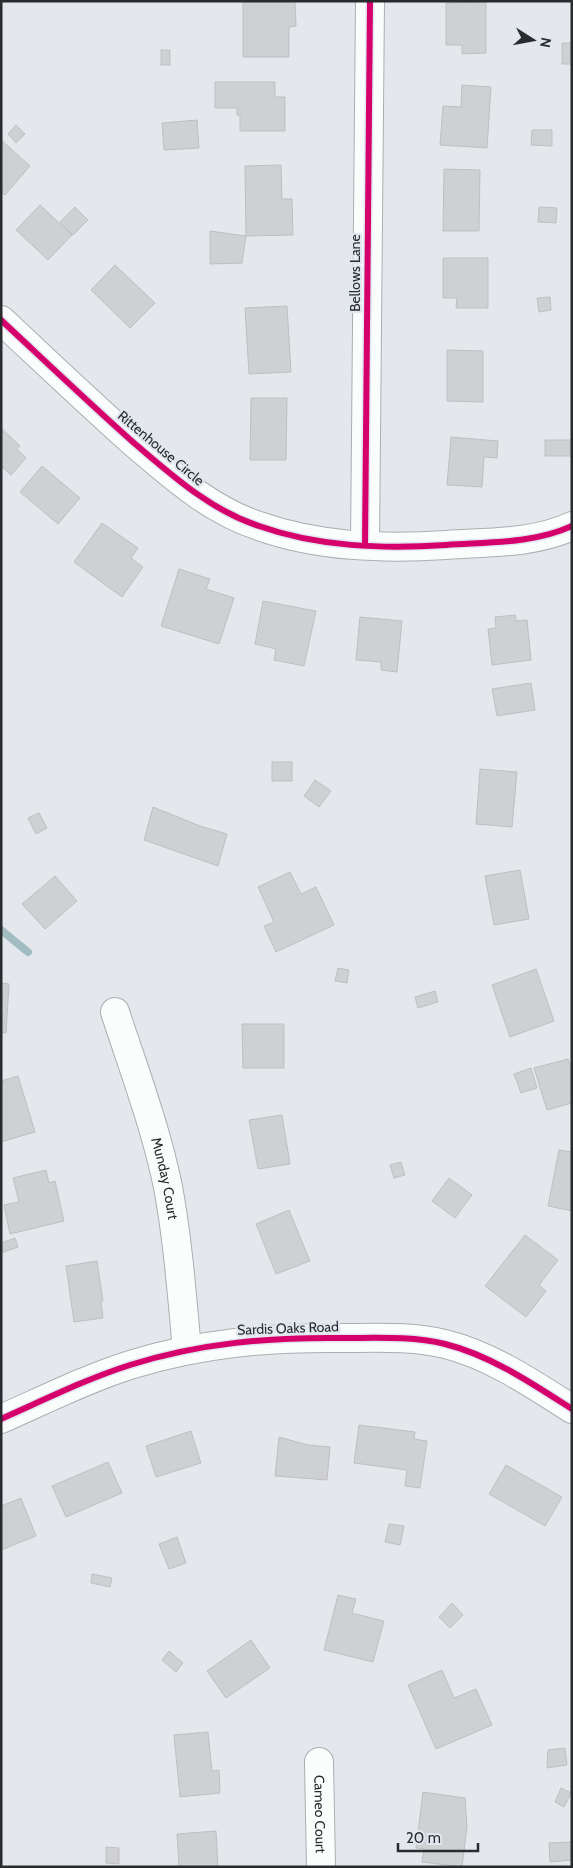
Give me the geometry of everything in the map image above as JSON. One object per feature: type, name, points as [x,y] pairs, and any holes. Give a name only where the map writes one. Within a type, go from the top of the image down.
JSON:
[{"type":"street","name":"Bellows Lane","points":[[365,545],[370,1]]},
{"type":"street","name":"Rittenhouse Circle","points":[[1,320],[96,410],[182,484],[208,502],[258,526],[312,540],[365,545],[421,546],[512,540],[571,530]]},
{"type":"street","name":"Munday Court","points":[[115,1012],[155,1134],[168,1187],[178,1252],[187,1350]]},
{"type":"street","name":"Sardis Oaks Road","points":[[1,1419],[122,1368],[187,1350],[243,1340],[287,1338],[420,1340],[445,1344],[475,1354],[506,1369],[571,1407]]},
{"type":"street","name":"Cameo Court","points":[[319,1762],[320,1867]]},
{"type":"building","points":[[243,1],[295,1],[296,26],[289,27],[289,57],[243,57]]},
{"type":"building","points":[[486,2],[486,53],[462,54],[462,45],[446,45],[446,3]]},
{"type":"building","points":[[562,43],[572,43],[572,64],[562,64]]},
{"type":"building","points":[[161,50],[170,50],[170,65],[161,65]]},
{"type":"building","points":[[215,82],[275,82],[275,97],[285,97],[285,131],[240,131],[240,115],[237,115],[237,108],[215,108]]},
{"type":"building","points":[[462,85],[491,87],[487,148],[440,145],[443,106],[461,107]]},
{"type":"building","points":[[197,120],[199,148],[164,150],[162,123]]},
{"type":"building","points":[[16,125],[25,134],[16,143],[8,134]]},
{"type":"building","points":[[532,130],[552,130],[552,146],[531,145]]},
{"type":"building","points":[[1,140],[30,166],[5,195],[1,192]]},
{"type":"building","points":[[281,165],[282,199],[292,199],[293,235],[246,236],[245,166]]},
{"type":"building","points":[[444,169],[480,170],[479,231],[443,231]]},
{"type":"building","points":[[40,205],[72,235],[48,260],[16,230]]},
{"type":"building","points":[[75,207],[88,220],[73,235],[60,222]]},
{"type":"building","points":[[539,207],[557,208],[556,223],[538,222]]},
{"type":"building","points":[[210,231],[246,236],[242,263],[210,264]]},
{"type":"building","points":[[443,258],[488,258],[488,308],[456,308],[457,298],[443,298]]},
{"type":"building","points":[[115,265],[155,303],[130,328],[91,290]]},
{"type":"building","points":[[550,297],[551,310],[539,312],[537,298]]},
{"type":"building","points":[[287,306],[291,372],[249,374],[245,308]]},
{"type":"building","points":[[447,350],[483,351],[483,402],[447,401]]},
{"type":"building","points":[[251,398],[287,398],[286,460],[250,460]]},
{"type":"building","points":[[1,428],[20,446],[17,449],[26,458],[11,475],[1,466]]},
{"type":"building","points":[[451,437],[498,441],[497,458],[484,457],[482,487],[447,485]]},
{"type":"building","points":[[545,440],[572,440],[572,456],[545,456]]},
{"type":"building","points":[[42,466],[80,498],[58,524],[20,492]]},
{"type":"building","points":[[102,523],[138,548],[131,558],[143,567],[122,597],[74,562]]},
{"type":"building","points":[[179,569],[210,579],[206,589],[234,598],[219,644],[161,626]]},
{"type":"building","points":[[263,601],[316,611],[304,666],[274,660],[276,649],[255,644]]},
{"type":"building","points":[[515,615],[516,621],[527,620],[531,660],[492,665],[488,629],[496,628],[495,617]]},
{"type":"building","points":[[360,617],[402,621],[397,672],[381,670],[381,662],[356,660]]},
{"type":"building","points":[[531,683],[535,710],[497,716],[492,689]]},
{"type":"building","points":[[272,762],[292,762],[292,781],[272,781]]},
{"type":"building","points":[[480,769],[517,772],[512,827],[476,824]]},
{"type":"building","points":[[315,780],[331,791],[319,807],[304,796]]},
{"type":"building","points":[[153,807],[200,826],[227,834],[218,866],[144,840]]},
{"type":"building","points":[[39,813],[47,828],[36,834],[28,818]]},
{"type":"building","points":[[520,870],[529,919],[494,925],[485,876]]},
{"type":"building","points":[[290,872],[301,894],[316,887],[334,925],[276,952],[264,926],[274,922],[258,887]]},
{"type":"building","points":[[55,876],[77,901],[45,929],[22,904]]},
{"type":"building","points":[[338,968],[349,970],[347,983],[335,981]]},
{"type":"building","points":[[536,969],[554,1021],[510,1037],[492,985]]},
{"type":"building","points":[[1,983],[9,984],[6,1033],[1,1033]]},
{"type":"building","points":[[435,991],[438,1002],[418,1008],[415,997]]},
{"type":"building","points":[[242,1024],[284,1024],[284,1068],[243,1068]]},
{"type":"building","points":[[568,1059],[572,1070],[572,1103],[547,1110],[534,1068]]},
{"type":"building","points":[[531,1068],[537,1088],[521,1093],[514,1074]]},
{"type":"building","points":[[18,1076],[35,1132],[1,1142],[1,1081]]},
{"type":"building","points":[[282,1115],[290,1164],[258,1169],[249,1120]]},
{"type":"building","points":[[559,1150],[572,1152],[572,1211],[548,1206]]},
{"type":"building","points":[[401,1162],[405,1175],[394,1178],[390,1165]]},
{"type":"building","points":[[46,1170],[49,1183],[55,1181],[64,1221],[10,1234],[4,1205],[19,1202],[13,1178]]},
{"type":"building","points":[[449,1178],[472,1195],[455,1218],[432,1201]]},
{"type":"building","points":[[289,1210],[310,1261],[276,1274],[256,1224]]},
{"type":"building","points":[[525,1235],[558,1260],[539,1285],[546,1291],[526,1317],[485,1286]]},
{"type":"building","points":[[15,1238],[18,1247],[1,1253],[1,1243]]},
{"type":"building","points":[[97,1261],[103,1301],[101,1301],[103,1318],[74,1322],[66,1266]]},
{"type":"building","points":[[359,1425],[415,1432],[414,1439],[427,1441],[420,1488],[405,1486],[407,1470],[354,1463]]},
{"type":"building","points":[[191,1431],[201,1463],[156,1477],[146,1446]]},
{"type":"building","points":[[279,1437],[308,1445],[330,1447],[327,1480],[275,1476]]},
{"type":"building","points":[[108,1462],[122,1493],[66,1517],[52,1486]]},
{"type":"building","points":[[506,1465],[562,1497],[545,1526],[489,1494]]},
{"type":"building","points":[[21,1498],[36,1536],[1,1550],[1,1506]]},
{"type":"building","points":[[389,1524],[404,1526],[400,1545],[385,1542]]},
{"type":"building","points":[[177,1537],[186,1563],[169,1569],[159,1544]]},
{"type":"building","points":[[92,1574],[112,1578],[110,1587],[91,1583]]},
{"type":"building","points":[[338,1595],[356,1599],[352,1613],[384,1621],[373,1662],[324,1650]]},
{"type":"building","points":[[452,1603],[463,1615],[450,1628],[439,1617]]},
{"type":"building","points":[[251,1640],[270,1668],[226,1698],[207,1671]]},
{"type":"building","points":[[169,1651],[183,1663],[176,1672],[162,1660]]},
{"type":"building","points":[[442,1670],[454,1698],[476,1689],[492,1725],[436,1749],[408,1685]]},
{"type":"building","points":[[208,1732],[212,1771],[219,1770],[220,1793],[180,1797],[174,1735]]},
{"type":"building","points":[[565,1748],[567,1765],[547,1768],[548,1750]]},
{"type":"building","points":[[561,1788],[571,1793],[564,1807],[555,1802]]},
{"type":"building","points":[[423,1792],[465,1798],[467,1827],[462,1867],[422,1862],[424,1849],[416,1848]]},
{"type":"building","points":[[216,1831],[218,1867],[179,1867],[177,1834]]},
{"type":"building","points":[[572,1842],[572,1860],[550,1862],[549,1843]]},
{"type":"building","points":[[106,1847],[119,1848],[119,1864],[106,1863]]},
{"type":"waterway","points":[[1,930],[28,952]]},
{"type":"cycle path","points":[[365,545],[370,1]]},
{"type":"cycle path","points":[[1,320],[117,428],[178,480],[224,511],[259,526],[281,533],[327,542],[398,547],[510,541],[542,536],[572,526]]},
{"type":"cycle path","points":[[1,1419],[97,1377],[156,1357],[235,1343],[316,1338],[407,1339],[445,1344],[495,1363],[527,1380],[572,1409]]}]
